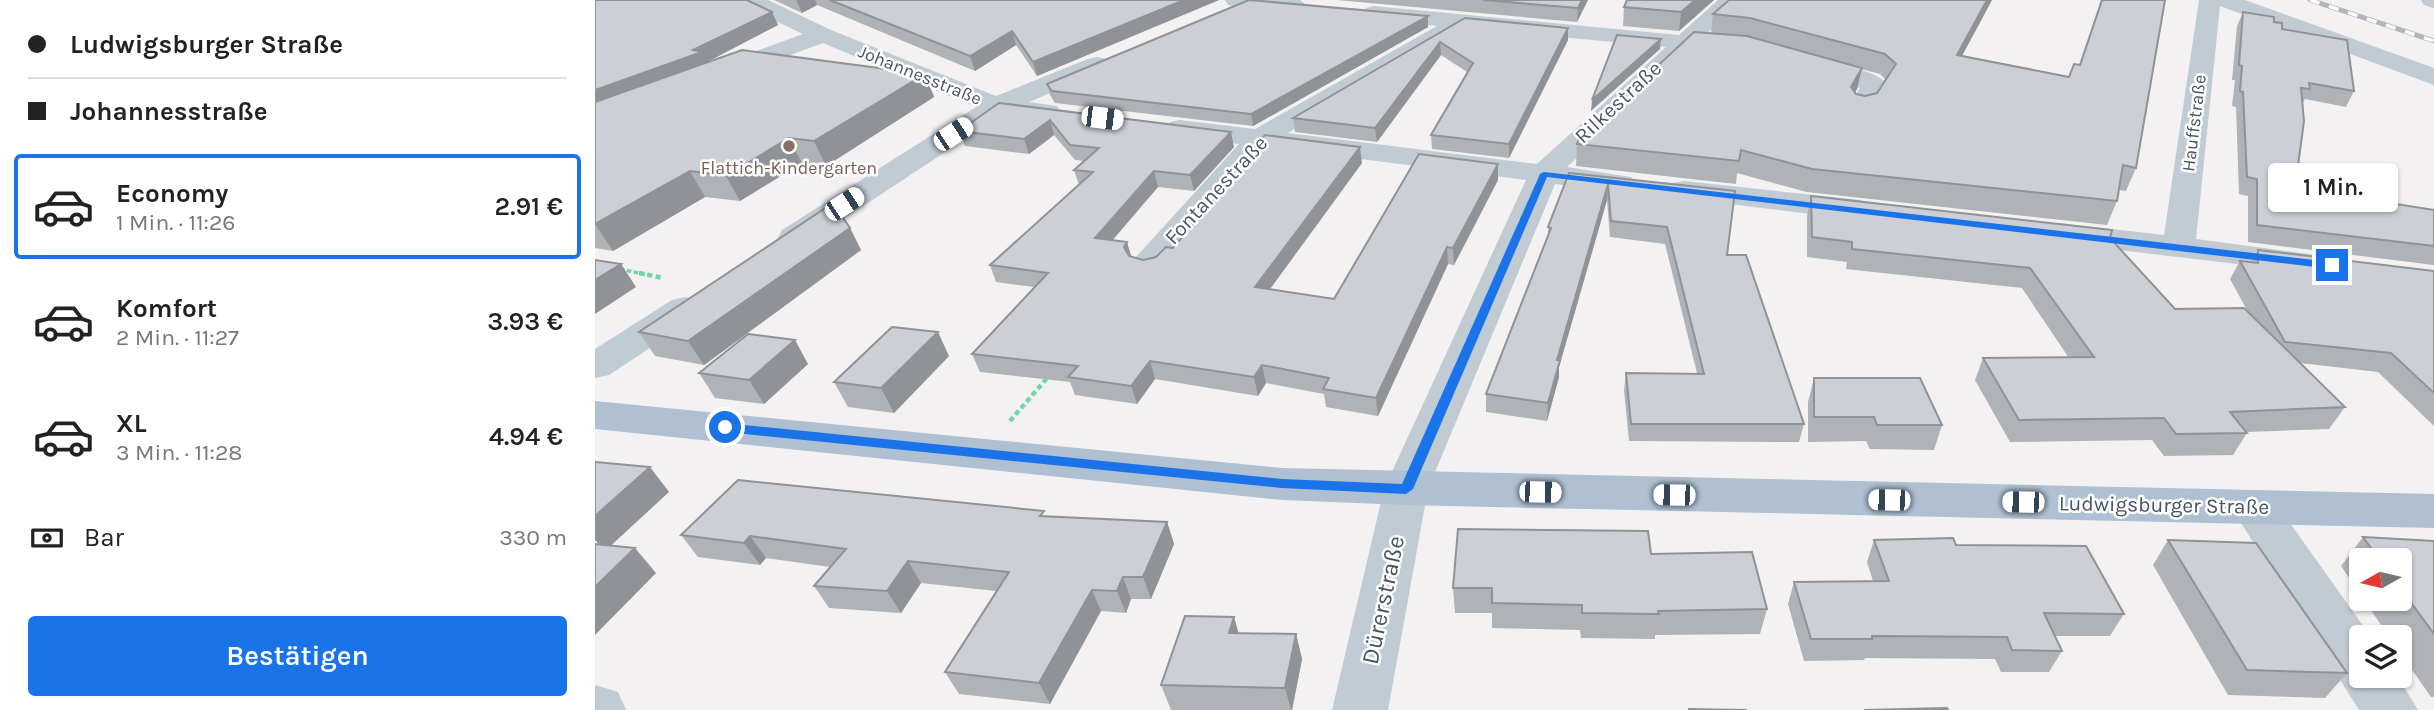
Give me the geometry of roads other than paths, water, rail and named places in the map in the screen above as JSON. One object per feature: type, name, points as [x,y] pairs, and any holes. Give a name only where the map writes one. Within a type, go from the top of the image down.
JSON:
[{"type":"main road","name":"Ludwigsburger Straße","points":[[595,415],[1282,484],[2434,511]]},
{"type":"street","name":"Johannesstraße","points":[[750,0],[823,35],[996,106],[1075,115]]},
{"type":"street","name":"Rilkestraße","points":[[1406,489],[1544,174],[1573,144],[1731,0]]},
{"type":"street","name":"Hauffstraße","points":[[2179,246],[2210,0]]},
{"type":"street","points":[[2224,0],[2434,77]]},
{"type":"street","points":[[1209,18],[1244,1],[1313,8]]},
{"type":"street","points":[[1354,11],[1721,45]]},
{"type":"street","name":"Fontanestraße","points":[[1148,264],[1261,137],[1461,21]]},
{"type":"street","points":[[696,82],[823,35]]},
{"type":"street","points":[[771,252],[996,106],[1121,54]]},
{"type":"street","points":[[1779,59],[1870,82],[1875,85],[1874,90],[1861,107]]},
{"type":"street","points":[[1155,125],[1889,214]]},
{"type":"street","points":[[2027,229],[2327,265]]},
{"type":"street","points":[[595,366],[714,289]]},
{"type":"street","name":"Dürerstraße","points":[[1360,710],[1406,489]]},
{"type":"street","points":[[2254,507],[2349,648]]},
{"type":"street","points":[[2375,688],[2390,710]]},
{"type":"railway","points":[[2310,0],[2434,41]]},
{"type":"place","name":"Flattich-Kindergarten","points":[[789,146]]}]
